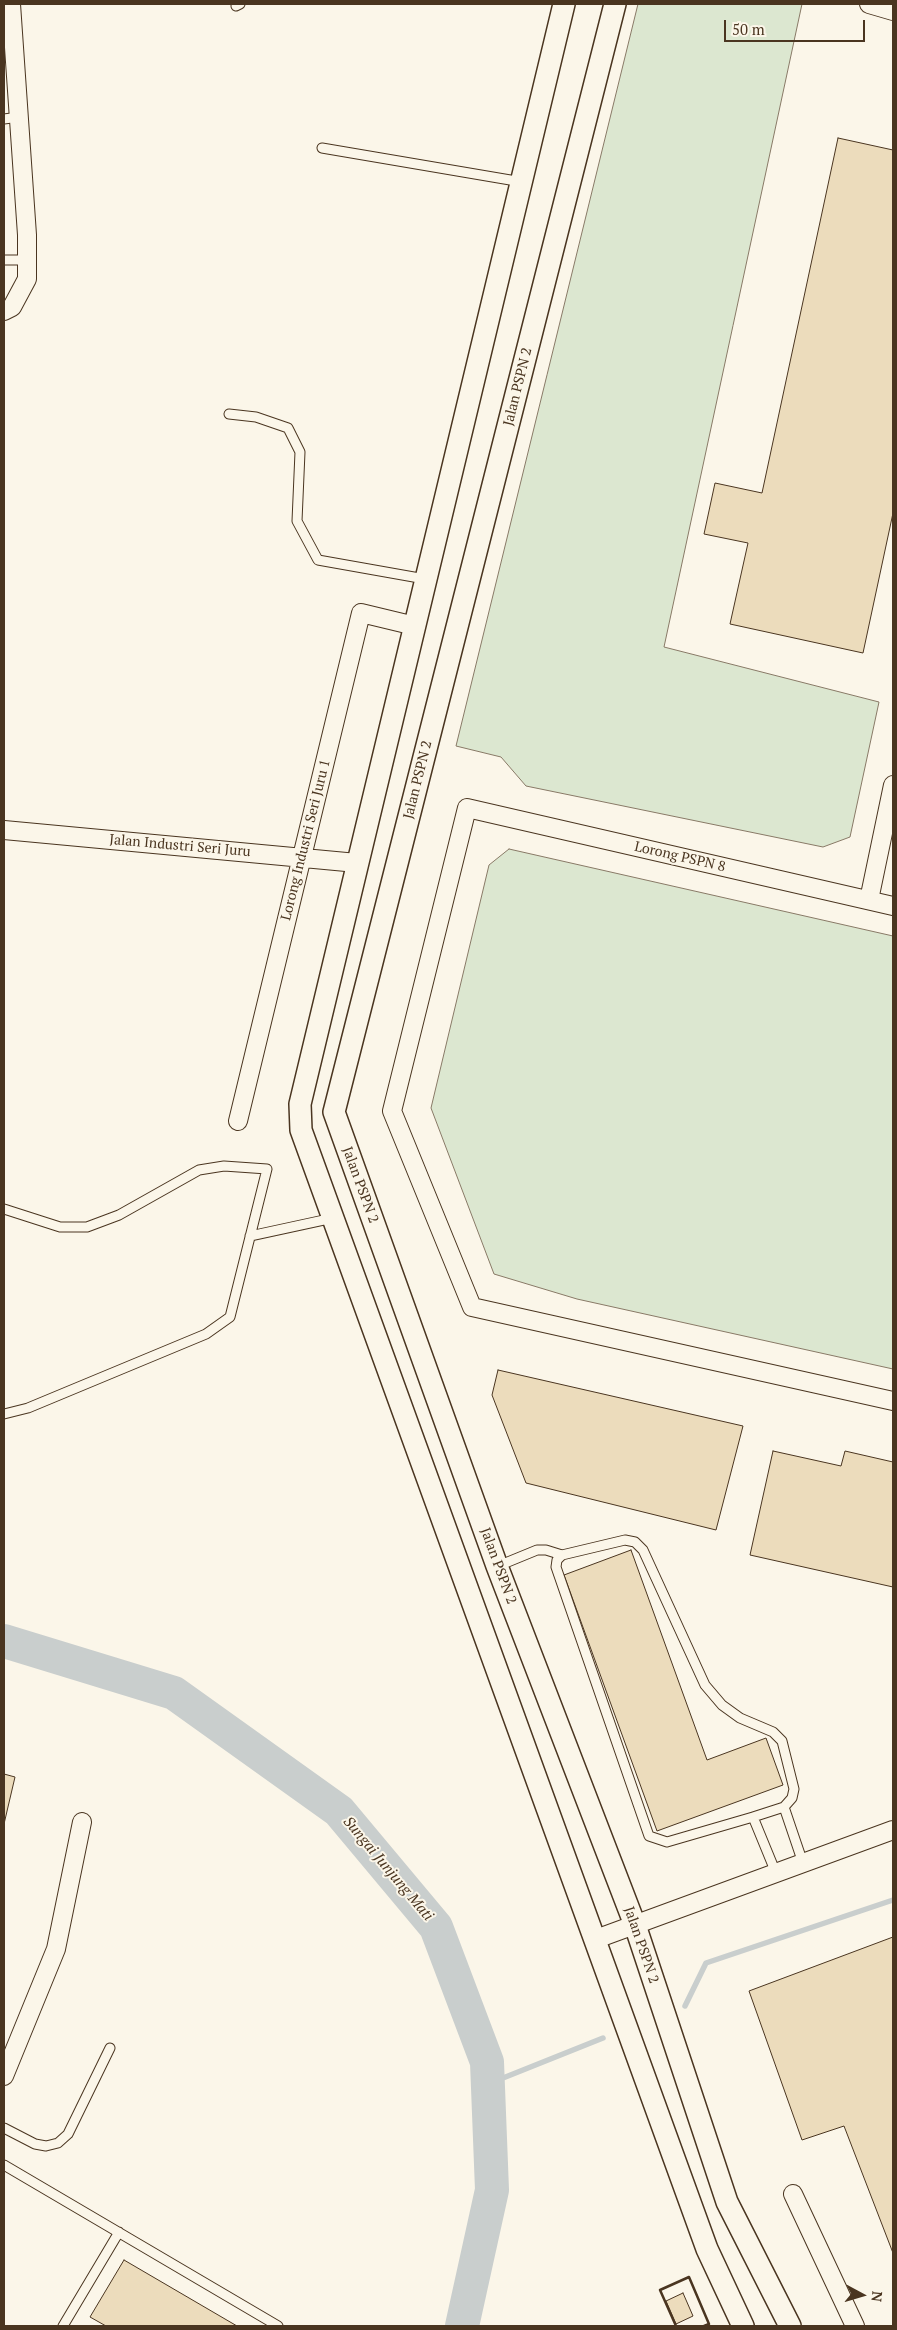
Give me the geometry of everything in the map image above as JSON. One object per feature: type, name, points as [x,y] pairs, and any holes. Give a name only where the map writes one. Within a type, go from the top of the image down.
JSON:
[{"type":"street","points":[[4,311],[12,307],[27,279],[27,260],[12,118],[11,4]]},
{"type":"street","points":[[564,4],[300,1104],[301,1130],[707,2249],[743,2326]]},
{"type":"street","name":"Jalan PSPN 2","points":[[616,4],[334,1112],[498,1566],[635,1925],[727,2202],[790,2326]]},
{"type":"street","points":[[869,4],[893,11]]},
{"type":"street","name":"Lorong Industri Seri Juru 1","points":[[238,1121],[361,613],[415,626]]},
{"type":"street","points":[[868,900],[893,785]]},
{"type":"street","name":"Lorong PSPN 8","points":[[893,906],[467,808],[392,1110],[472,1307],[893,1400]]},
{"type":"street","name":"Jalan Industri Seri Juru","points":[[4,830],[357,863]]},
{"type":"street","points":[[4,2076],[56,1949],[82,1822]]},
{"type":"street","points":[[596,1939],[893,1830]]},
{"type":"street","points":[[793,2194],[855,2326]]},
{"type":"lane","points":[[322,148],[522,182]]},
{"type":"lane","points":[[4,260],[27,260]]},
{"type":"lane","points":[[229,414],[256,417],[288,428],[300,452],[297,521],[318,560],[426,579]]},
{"type":"lane","points":[[4,1209],[60,1227],[87,1227],[120,1215],[199,1170],[224,1166],[267,1169],[230,1317],[206,1334],[28,1408],[4,1414]]},
{"type":"lane","points":[[250,1236],[333,1218]]},
{"type":"lane","points":[[498,1566],[537,1550],[546,1550],[562,1555],[625,1540],[635,1542],[643,1550],[706,1685],[722,1705],[740,1718],[773,1732],[782,1741],[794,1789],[792,1798],[784,1807],[667,1842],[649,1836],[556,1567],[557,1560],[562,1555]]},
{"type":"lane","points":[[784,1807],[803,1863]]},
{"type":"lane","points":[[753,1816],[776,1873]]},
{"type":"lane","points":[[4,2128],[35,2144],[46,2146],[58,2143],[68,2134],[110,2048]]},
{"type":"lane","points":[[4,2165],[278,2326]]},
{"type":"lane","points":[[63,2326],[119,2232]]},
{"type":"green space","points":[[638,4],[802,4],[664,647],[879,702],[850,837],[823,847],[526,786],[501,757],[456,746]]},
{"type":"green space","points":[[509,849],[893,936],[893,1369],[577,1299],[494,1274],[431,1108],[489,865]]},
{"type":"building","points":[[838,138],[893,150],[893,513],[863,653],[730,624],[748,543],[704,534],[715,483],[762,493]]},
{"type":"building","points":[[498,1370],[743,1426],[716,1530],[526,1483],[492,1395]]},
{"type":"building","points":[[773,1451],[841,1466],[845,1451],[893,1462],[893,1587],[750,1555]]},
{"type":"building","points":[[631,1550],[707,1760],[766,1738],[783,1785],[657,1831],[564,1575]]},
{"type":"building","points":[[4,1774],[15,1777],[4,1824]]},
{"type":"building","points":[[893,1937],[893,2253],[844,2126],[802,2140],[749,1991]]},
{"type":"building","points":[[124,2260],[237,2326],[106,2326],[90,2317]]},
{"type":"building","points":[[683,2293],[693,2316],[676,2324],[666,2301]]},
{"type":"waterway","name":"Sungai Junjung Mati","points":[[4,1641],[174,1693],[339,1811],[436,1927],[487,2062],[492,2190],[462,2326]]},
{"type":"waterway","points":[[685,2006],[706,1963],[893,1900]]},
{"type":"waterway","points":[[488,2084],[603,2038]]},
{"type":"wall","points":[[676,2326],[660,2290],[689,2277],[709,2324],[704,2326]]}]
